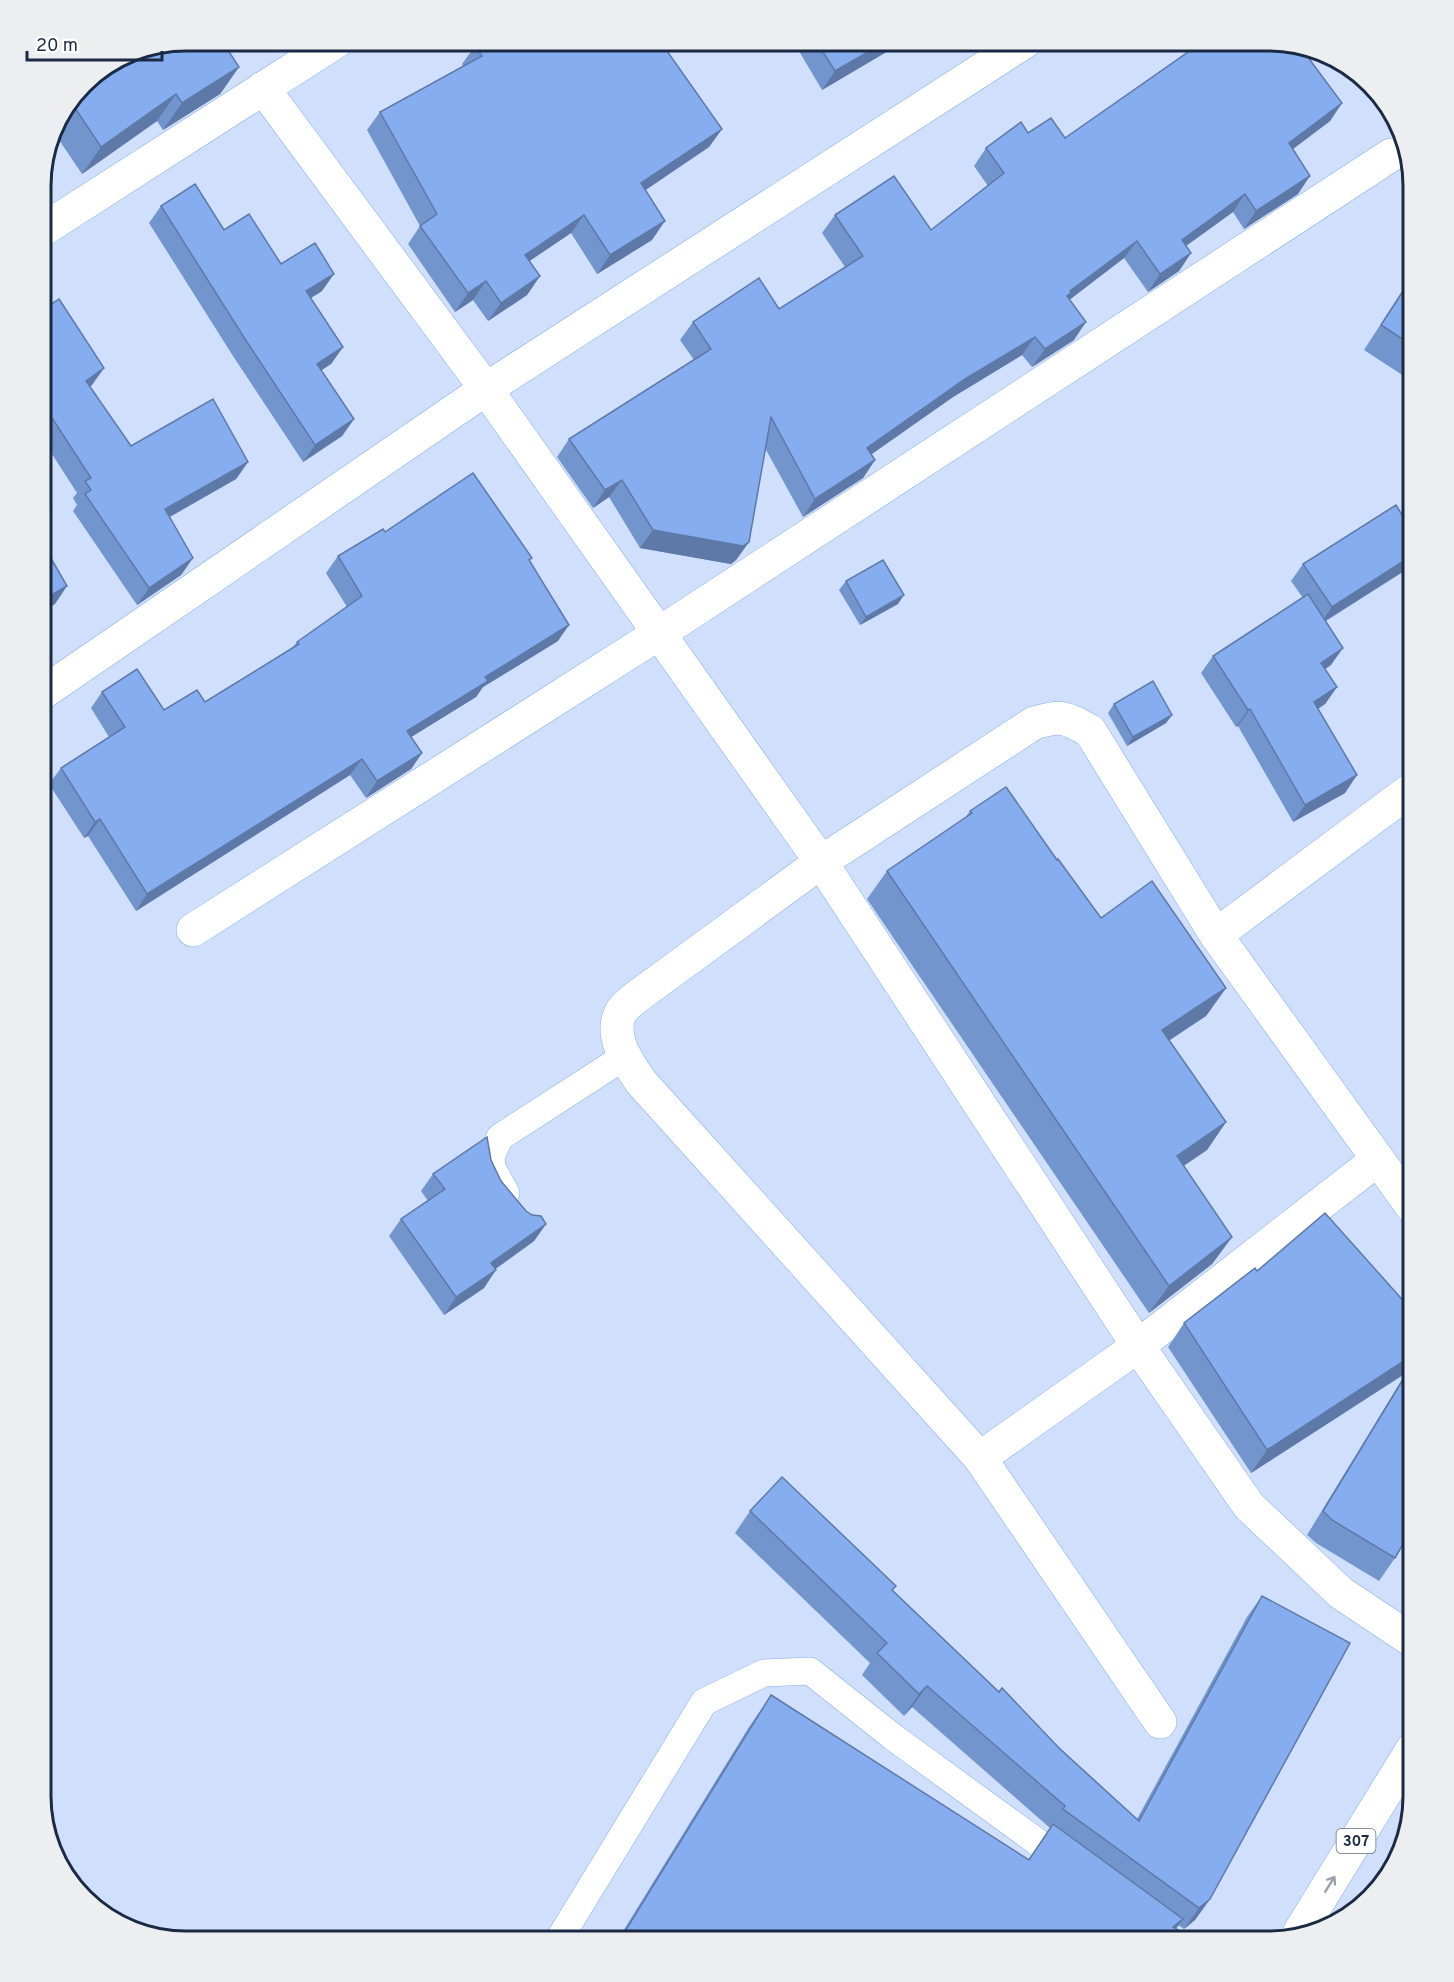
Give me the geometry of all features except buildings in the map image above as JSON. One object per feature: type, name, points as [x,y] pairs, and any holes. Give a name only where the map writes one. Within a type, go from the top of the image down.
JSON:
[{"type":"street","points":[[51,225],[321,51]]},
{"type":"street","points":[[51,687],[486,389],[1010,51]]},
{"type":"street","points":[[263,88],[486,389],[821,862],[1138,1347],[1249,1506],[1341,1593],[1403,1634]]},
{"type":"street","points":[[193,930],[658,634],[1391,155]]},
{"type":"street","points":[[1161,1722],[980,1458],[641,1082],[624,1057],[618,1037],[618,1020],[622,1010],[821,862],[1034,723],[1055,717],[1069,719],[1090,731],[1216,935],[1403,1195]]},
{"type":"street","points":[[1216,935],[1403,795]]},
{"type":"street","points":[[980,1458],[1138,1347],[1377,1160]]},
{"type":"street","name":"307","points":[[1303,1926],[1403,1764]]},
{"type":"lane","points":[[519,1210],[501,1188],[492,1168],[491,1156],[500,1137],[624,1057]]},
{"type":"lane","points":[[564,1931],[704,1702],[764,1673],[810,1671],[893,1737],[1087,1878]]}]
